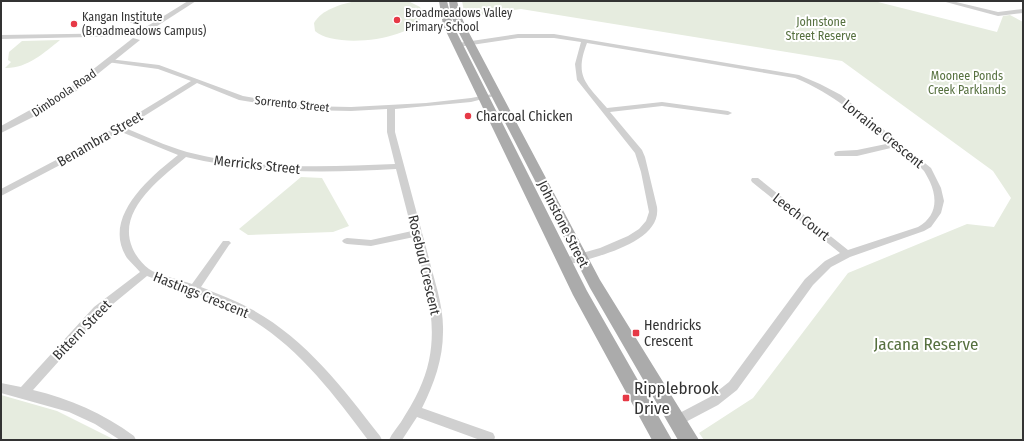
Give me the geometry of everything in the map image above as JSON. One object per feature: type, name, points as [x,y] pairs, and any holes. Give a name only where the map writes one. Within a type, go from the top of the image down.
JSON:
[{"type":"main road","points":[[443,2],[453,1]]},
{"type":"main road","name":"Johnstone Street","points":[[453,1],[463,44],[564,262],[662,440]]},
{"type":"main road","name":"Johnstone Street","points":[[443,2],[448,26],[463,44]]},
{"type":"main road","name":"Johnstone Street","points":[[488,96],[626,338],[689,440]]},
{"type":"street","name":"Dimboola Road","points":[[1,130],[56,100],[86,80],[135,37],[193,1]]},
{"type":"street","points":[[945,1],[998,14],[1023,11]]},
{"type":"street","name":"Lorraine Crescent","points":[[463,44],[528,35],[554,36],[797,76],[818,85],[838,97],[918,161],[934,180],[939,193],[940,201],[938,211],[928,225],[847,254],[828,264],[809,282],[737,380],[724,395],[700,410],[676,421]]},
{"type":"street","points":[[1,37],[135,37]]},
{"type":"street","points":[[564,262],[630,240],[640,235],[651,223],[653,212],[641,157],[605,110],[584,86],[578,73],[578,61],[585,41]]},
{"type":"street","name":"Sorrento Street","points":[[109,61],[159,67],[242,98],[280,105],[330,109],[391,107],[426,105],[488,96]]},
{"type":"street","name":"Benambra Street","points":[[1,194],[120,129],[196,81]]},
{"type":"street","points":[[605,110],[662,104],[728,113]]},
{"type":"street","name":"Rosebud Crescent","points":[[391,107],[391,132],[436,308],[438,332],[429,378],[415,411],[395,440]]},
{"type":"street","name":"Merricks Street","points":[[120,129],[184,154],[247,166],[296,170],[400,166]]},
{"type":"street","points":[[838,154],[857,153],[897,144]]},
{"type":"street","name":"Hastings Crescent","points":[[184,154],[149,184],[139,196],[127,217],[124,228],[125,240],[128,252],[135,263],[146,272],[194,289],[249,313],[293,345],[317,367],[376,440]]},
{"type":"street","name":"Leech Court","points":[[755,180],[847,254]]},
{"type":"street","points":[[347,242],[371,242],[417,233]]},
{"type":"street","points":[[194,289],[226,243]]},
{"type":"street","name":"Bittern Street","points":[[23,393],[98,310],[146,272]]},
{"type":"street","points":[[1,388],[70,405],[88,412],[113,426],[130,440]]},
{"type":"street","points":[[415,411],[489,437]]},
{"type":"green space","points":[[356,1],[408,1],[420,7],[423,14],[417,23],[405,31],[390,36],[373,39],[355,41],[339,40],[325,37],[315,31],[314,23],[322,14],[339,6]]},
{"type":"green space","points":[[462,1],[874,1],[997,32],[1003,16],[1010,15],[1023,22],[1023,440],[704,440],[699,433],[753,398],[848,273],[967,224],[994,227],[1011,198],[993,171],[842,61],[521,9],[465,17]]},
{"type":"green space","points":[[60,40],[41,55],[27,63],[13,68],[5,68],[11,62],[8,60],[9,52],[22,41]]},
{"type":"green space","points":[[301,177],[322,178],[349,226],[333,232],[248,235],[239,229]]},
{"type":"green space","points":[[1,395],[57,411],[115,440],[1,440]]},
{"type":"building","points":[[140,14],[155,16],[146,22],[141,21],[138,24],[127,22]]},
{"type":"place","name":"Broadmeadows Valley Primary School","points":[[397,20]]},
{"type":"place","name":"Kangan Institute (Broadmeadows Campus)","points":[[74,24]]},
{"type":"place","name":"Charcoal Chicken","points":[[468,116]]},
{"type":"place","name":"Hendricks Crescent","points":[[636,333]]},
{"type":"place","name":"Ripplebrook Drive","points":[[626,398]]},
{"type":"park label","name":"Johnstone Street Reserve","points":[[821,29]]},
{"type":"park label","name":"Moonee Ponds Creek Parklands","points":[[967,83]]},
{"type":"park label","name":"Jacana Reserve","points":[[926,344]]}]
